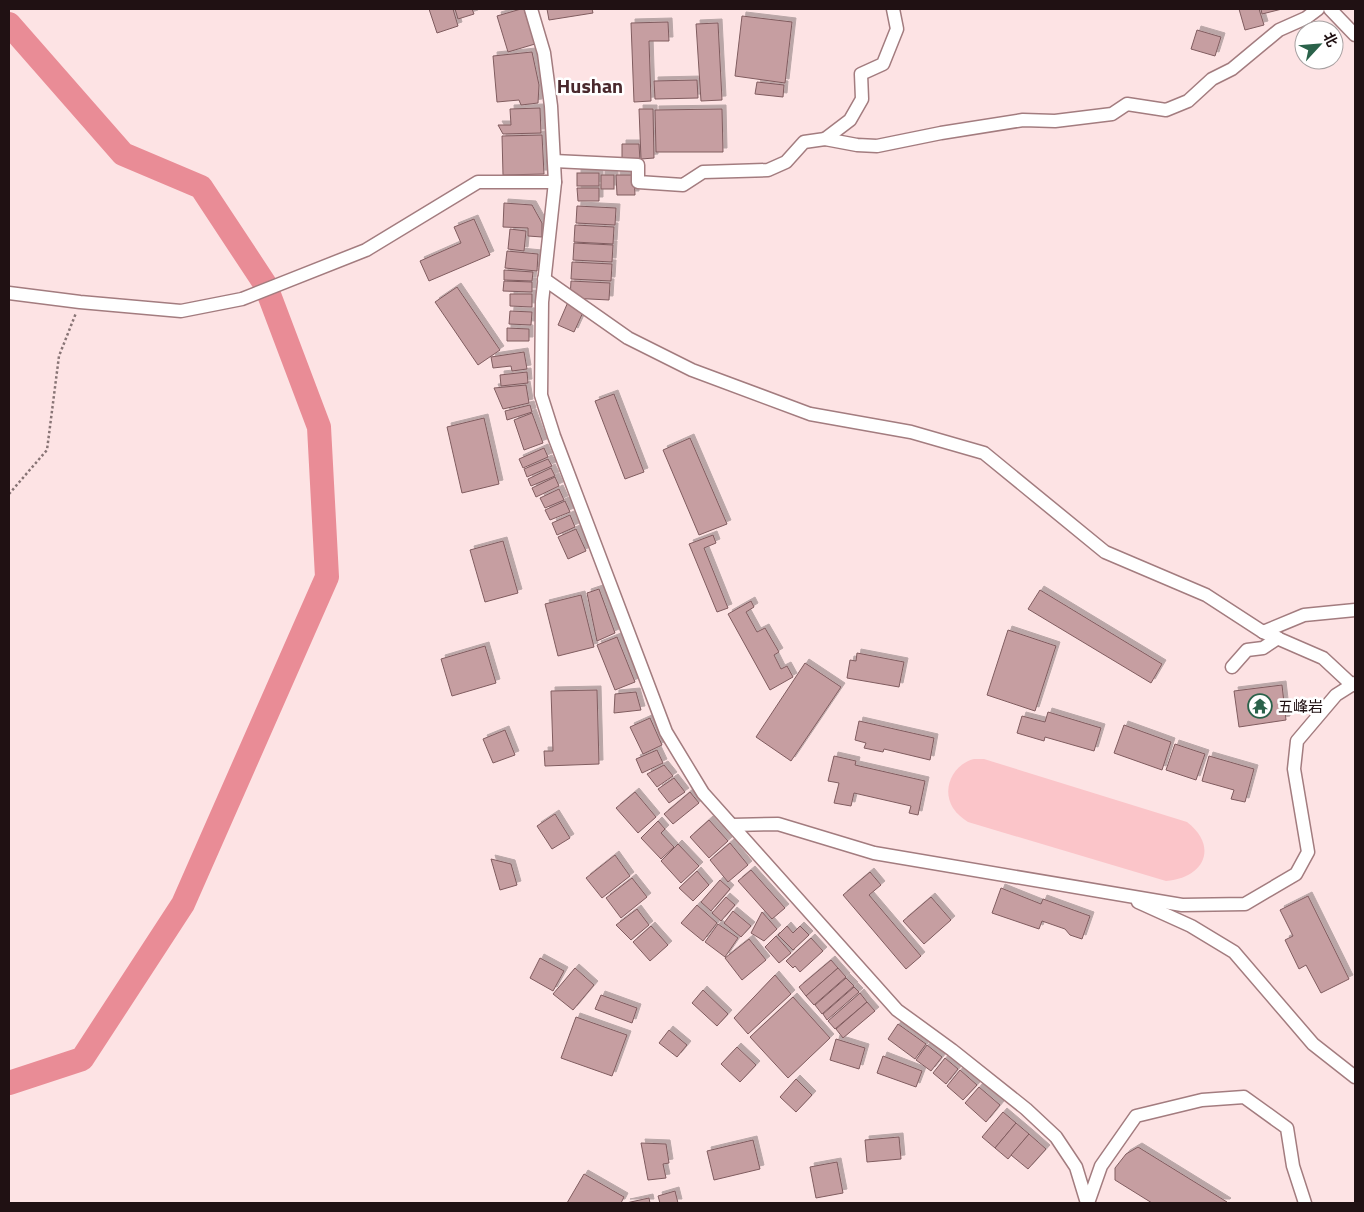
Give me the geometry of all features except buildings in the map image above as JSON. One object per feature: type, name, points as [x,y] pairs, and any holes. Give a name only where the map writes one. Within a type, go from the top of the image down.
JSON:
[{"type":"street","points":[[531,9],[544,53],[551,106],[555,182],[542,302],[542,395],[554,436],[666,732],[703,793],[897,1010],[952,1050],[1026,1109],[1056,1136],[1076,1167],[1087,1203]]},
{"type":"street","points":[[825,139],[850,120],[862,99],[861,74],[883,64],[897,29],[893,9]]},
{"type":"street","points":[[554,161],[638,165],[638,182],[683,185],[703,172],[768,170],[786,162],[804,142],[825,139],[857,145],[877,146],[941,133],[1023,120],[1055,121],[1112,114],[1127,104],[1166,110],[1188,102],[1212,78],[1232,68],[1279,30],[1306,18],[1318,9]]},
{"type":"street","points":[[1330,9],[1355,35]]},
{"type":"street","points":[[9,293],[80,302],[181,311],[242,299],[366,250],[478,182],[555,182]]},
{"type":"street","points":[[544,280],[628,338],[692,370],[810,414],[911,432],[984,453],[1105,552],[1206,595],[1263,632],[1323,658],[1354,684],[1336,695],[1297,741],[1294,769],[1308,852],[1296,874],[1245,904],[1182,905],[1120,893],[874,853],[778,824],[732,825]]},
{"type":"street","points":[[1263,632],[1304,615],[1355,610]]},
{"type":"street","points":[[1232,667],[1247,650],[1263,648],[1278,638]]},
{"type":"street","points":[[1120,893],[1191,926],[1234,952],[1313,1044],[1355,1077]]},
{"type":"street","points":[[1087,1203],[1102,1166],[1136,1116],[1202,1100],[1244,1097],[1287,1128],[1293,1166],[1305,1203]]},
{"type":"path","points":[[9,494],[47,450],[59,356],[80,302]]},
{"type":"shaded area","points":[[974,759],[984,759],[1187,822],[1203,841],[1203,860],[1198,868],[1190,874],[1179,879],[1166,881],[968,822],[953,808],[948,793],[951,778],[955,772],[960,766]]},
{"type":"waterway","points":[[9,24],[123,154],[201,187],[265,284],[319,427],[327,577],[183,904],[82,1059],[9,1083]]},
{"type":"place","name":"五峰岩","points":[[1260,706]]},
{"type":"district","name":"Hushan","points":[[590,85]]}]
